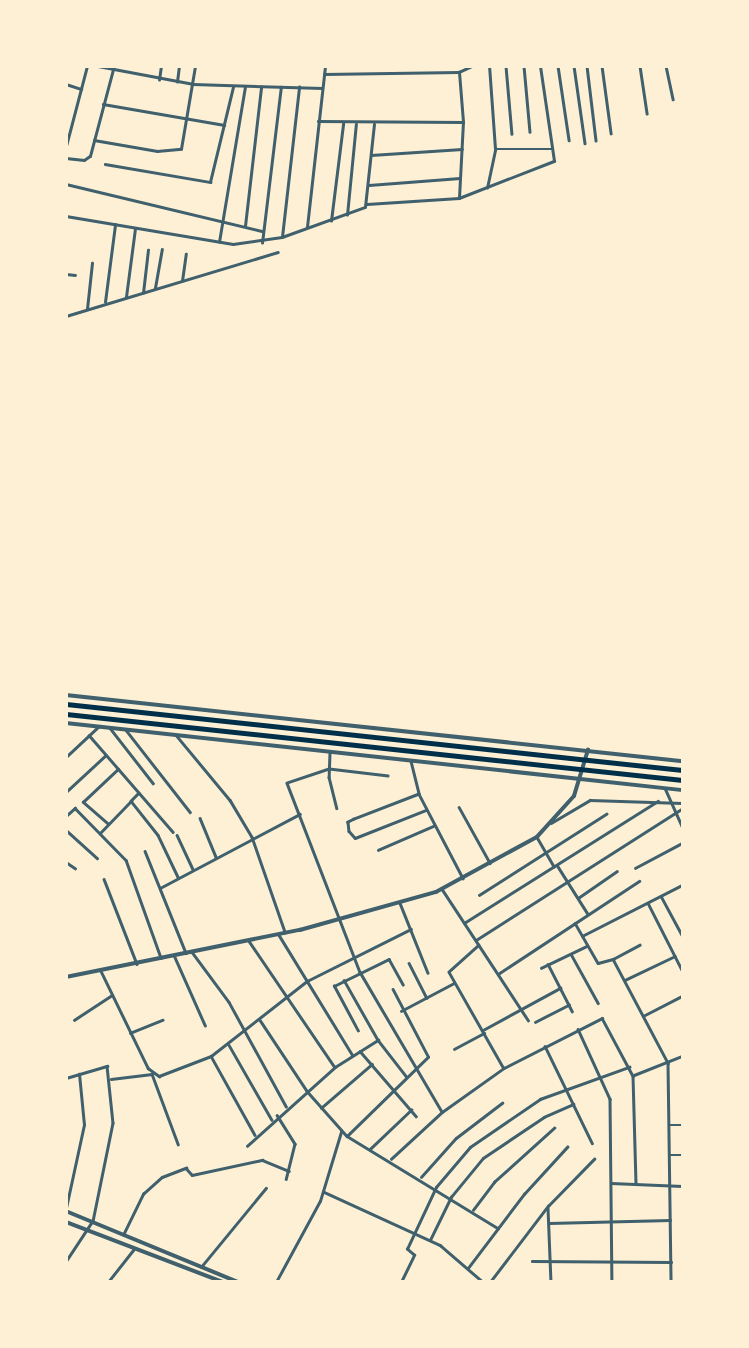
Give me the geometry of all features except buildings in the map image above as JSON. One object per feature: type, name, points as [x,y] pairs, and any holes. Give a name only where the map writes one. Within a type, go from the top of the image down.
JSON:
[{"type":"highway","points":[[66,704],[682,771]]},
{"type":"highway","points":[[66,714],[682,780]]},
{"type":"street","points":[[66,146],[87,66]]},
{"type":"street","points":[[98,66],[159,80],[192,84],[322,88]]},
{"type":"street","points":[[159,80],[161,66]]},
{"type":"street","points":[[177,82],[179,66]]},
{"type":"street","points":[[94,140],[178,151],[195,66]]},
{"type":"street","points":[[307,228],[324,66]]},
{"type":"street","points":[[324,74],[459,72],[472,66]]},
{"type":"street","points":[[487,189],[495,149],[489,66]]},
{"type":"street","points":[[506,66],[512,134]]},
{"type":"street","points":[[524,66],[530,132]]},
{"type":"street","points":[[66,216],[219,242],[261,243],[347,216],[366,204],[459,198],[554,161],[540,66]]},
{"type":"street","points":[[558,66],[569,140]]},
{"type":"street","points":[[574,66],[585,143]]},
{"type":"street","points":[[587,66],[596,140]]},
{"type":"street","points":[[602,66],[611,134]]},
{"type":"street","points":[[640,66],[647,113]]},
{"type":"street","points":[[666,66],[673,99]]},
{"type":"street","points":[[66,158],[88,159],[114,68]]},
{"type":"street","points":[[459,72],[463,122],[459,198]]},
{"type":"street","points":[[66,85],[81,89]]},
{"type":"street","points":[[105,164],[210,182],[233,87]]},
{"type":"street","points":[[219,242],[245,87]]},
{"type":"street","points":[[245,226],[261,87]]},
{"type":"street","points":[[261,243],[281,87]]},
{"type":"street","points":[[282,237],[299,87]]},
{"type":"street","points":[[103,104],[224,125]]},
{"type":"street","points":[[318,121],[342,124],[463,122]]},
{"type":"street","points":[[331,221],[342,124]]},
{"type":"street","points":[[347,216],[356,124]]},
{"type":"street","points":[[366,204],[374,124]]},
{"type":"street","points":[[371,155],[462,149]]},
{"type":"street","points":[[495,149],[552,149]]},
{"type":"street","points":[[368,186],[460,178]]},
{"type":"street","points":[[66,184],[262,231]]},
{"type":"street","points":[[105,303],[115,225]]},
{"type":"street","points":[[126,298],[135,229]]},
{"type":"street","points":[[143,293],[148,250]]},
{"type":"street","points":[[155,289],[162,250]]},
{"type":"street","points":[[66,316],[278,252]]},
{"type":"street","points":[[182,281],[186,254]]},
{"type":"street","points":[[86,309],[92,263]]},
{"type":"street","points":[[66,274],[75,275]]},
{"type":"street","points":[[66,695],[682,761]]},
{"type":"street","points":[[66,723],[411,763],[682,790]]},
{"type":"street","points":[[66,757],[99,726]]},
{"type":"street","points":[[110,727],[153,783]]},
{"type":"street","points":[[126,730],[190,812]]},
{"type":"street","points":[[89,735],[173,832]]},
{"type":"street","points":[[176,735],[230,800],[252,837],[285,933]]},
{"type":"street","points":[[66,977],[279,935],[442,889],[537,837],[574,796],[582,779],[588,750]]},
{"type":"street","points":[[330,752],[328,761],[337,808]]},
{"type":"street","points":[[66,792],[106,755]]},
{"type":"street","points":[[411,763],[426,810],[463,878]]},
{"type":"street","points":[[388,776],[329,768],[286,783],[301,814],[360,972],[442,1112]]},
{"type":"street","points":[[108,824],[83,802],[118,769]]},
{"type":"street","points":[[665,788],[668,801],[682,826]]},
{"type":"street","points":[[100,833],[139,793]]},
{"type":"street","points":[[419,794],[348,822],[349,831],[355,838],[426,810]]},
{"type":"street","points":[[551,823],[590,800],[682,803]]},
{"type":"street","points":[[464,923],[658,801]]},
{"type":"street","points":[[131,802],[158,835],[178,878]]},
{"type":"street","points":[[459,807],[490,863]]},
{"type":"street","points":[[66,817],[75,808],[126,860],[161,958]]},
{"type":"street","points":[[476,940],[682,809]]},
{"type":"street","points":[[160,888],[252,837],[301,814]]},
{"type":"street","points":[[480,895],[607,814]]},
{"type":"street","points":[[200,818],[216,857]]},
{"type":"street","points":[[378,850],[434,825]]},
{"type":"street","points":[[66,830],[97,858]]},
{"type":"street","points":[[177,835],[192,870]]},
{"type":"street","points":[[537,837],[588,914]]},
{"type":"street","points":[[635,868],[682,843]]},
{"type":"street","points":[[145,850],[186,953]]},
{"type":"street","points":[[66,862],[75,869]]},
{"type":"street","points":[[578,898],[617,871]]},
{"type":"street","points":[[104,879],[137,964]]},
{"type":"street","points":[[498,974],[639,881]]},
{"type":"street","points":[[582,936],[682,885]]},
{"type":"street","points":[[442,889],[528,1020]]},
{"type":"street","points":[[661,896],[682,935]]},
{"type":"street","points":[[400,903],[428,972]]},
{"type":"street","points":[[648,903],[682,970]]},
{"type":"street","points":[[575,923],[599,964],[639,945]]},
{"type":"street","points":[[109,1079],[152,1074],[211,1056],[246,1033],[307,981],[411,929]]},
{"type":"street","points":[[279,935],[353,1055]]},
{"type":"street","points":[[249,941],[335,1067]]},
{"type":"street","points":[[479,945],[450,968],[454,983],[504,1068]]},
{"type":"street","points":[[541,968],[587,946]]},
{"type":"street","points":[[192,952],[246,1033],[286,1106]]},
{"type":"street","points":[[571,954],[598,1003]]},
{"type":"street","points":[[174,956],[205,1025]]},
{"type":"street","points":[[624,981],[675,956]]},
{"type":"street","points":[[358,1031],[334,988],[344,980],[390,959],[403,984]]},
{"type":"street","points":[[613,959],[668,1063],[671,1282]]},
{"type":"street","points":[[409,963],[427,998]]},
{"type":"street","points":[[548,964],[572,1011]]},
{"type":"street","points":[[101,971],[152,1074],[178,1144]]},
{"type":"street","points":[[344,980],[378,1040],[406,1076]]},
{"type":"street","points":[[401,1011],[454,983]]},
{"type":"street","points":[[454,1049],[521,1008],[560,988]]},
{"type":"street","points":[[347,1136],[428,1055],[401,1011],[393,990]]},
{"type":"street","points":[[75,1020],[112,995]]},
{"type":"street","points":[[643,1016],[682,996]]},
{"type":"street","points":[[535,1022],[569,1005]]},
{"type":"street","points":[[391,1159],[442,1112],[504,1068],[604,1018],[633,1076],[636,1184]]},
{"type":"street","points":[[130,1033],[163,1020]]},
{"type":"street","points":[[260,1020],[307,1091],[341,1131],[421,1177],[498,1228]]},
{"type":"street","points":[[578,1029],[610,1099],[612,1282]]},
{"type":"street","points":[[247,1146],[286,1106],[335,1067],[378,1040]]},
{"type":"street","points":[[229,1045],[272,1120]]},
{"type":"street","points":[[545,1046],[592,1143]]},
{"type":"street","points":[[360,1051],[416,1116]]},
{"type":"street","points":[[211,1056],[255,1135]]},
{"type":"street","points":[[633,1076],[682,1056]]},
{"type":"street","points":[[321,1108],[372,1064]]},
{"type":"street","points":[[66,1078],[107,1066],[113,1127],[93,1221],[66,1262]]},
{"type":"street","points":[[401,1282],[414,1255],[407,1249],[436,1187],[484,1134],[527,1105],[565,1088],[629,1067]]},
{"type":"street","points":[[79,1074],[84,1125],[66,1210],[201,1266],[226,1280]]},
{"type":"street","points":[[421,1177],[456,1138],[502,1103]]},
{"type":"street","points":[[430,1240],[451,1197],[483,1158],[544,1117],[573,1104]]},
{"type":"street","points":[[370,1149],[411,1110]]},
{"type":"street","points":[[277,1115],[295,1144],[286,1179]]},
{"type":"street","points":[[669,1125],[682,1125]]},
{"type":"street","points":[[473,1210],[494,1182],[554,1128]]},
{"type":"street","points":[[276,1282],[324,1192],[341,1131]]},
{"type":"street","points":[[468,1268],[498,1228],[567,1147]]},
{"type":"street","points":[[669,1155],[682,1155]]},
{"type":"street","points":[[490,1282],[548,1206],[594,1159]]},
{"type":"street","points":[[123,1235],[151,1184],[186,1167],[192,1174],[262,1160],[289,1171]]},
{"type":"street","points":[[611,1184],[682,1186]]},
{"type":"street","points":[[201,1266],[266,1188]]},
{"type":"street","points":[[324,1192],[430,1240],[483,1282]]},
{"type":"street","points":[[548,1206],[551,1282]]},
{"type":"street","points":[[549,1223],[670,1220]]},
{"type":"street","points":[[66,1222],[134,1249],[238,1282]]},
{"type":"street","points":[[108,1282],[134,1249]]},
{"type":"street","points":[[532,1261],[671,1262]]}]
